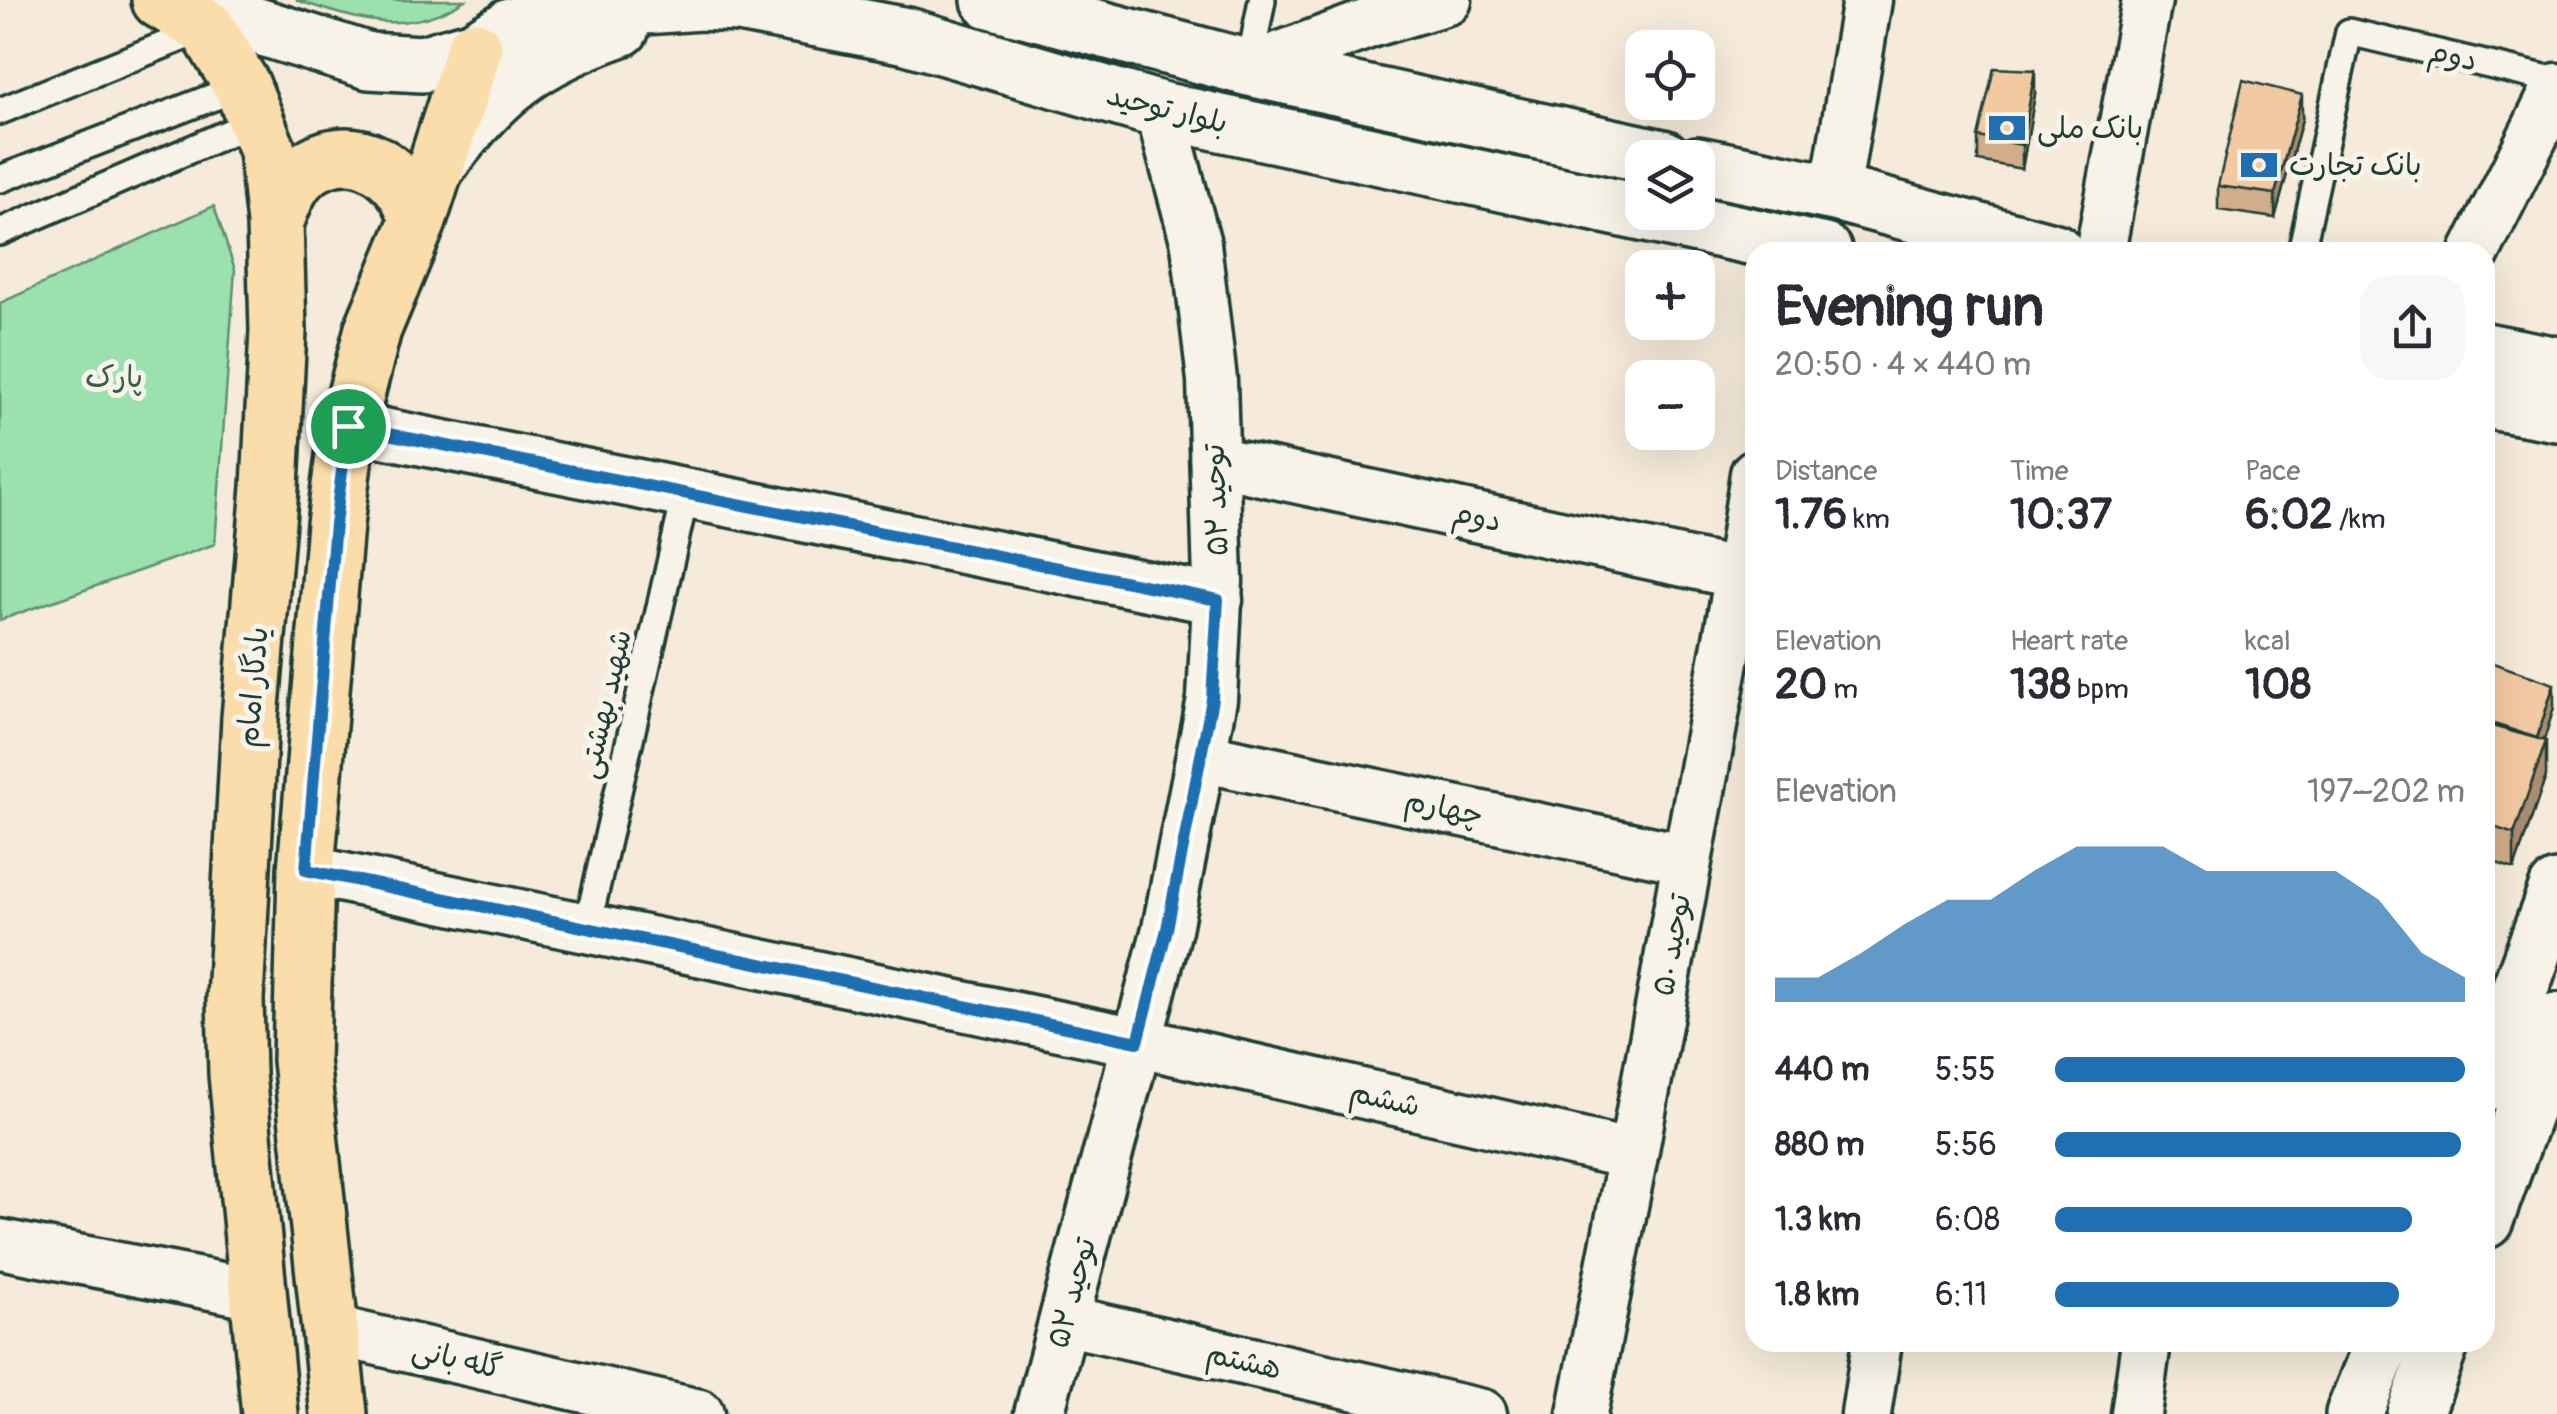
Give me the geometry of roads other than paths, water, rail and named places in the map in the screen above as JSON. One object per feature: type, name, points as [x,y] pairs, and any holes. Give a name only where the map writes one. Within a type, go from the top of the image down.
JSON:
[{"type":"main road","name":"یادگار امام","points":[[160,0],[190,14],[249,104],[267,150],[275,223],[278,331],[270,487],[250,718],[235,999],[236,1074],[270,1414]]},
{"type":"main road","name":"بلوار توحید","points":[[990,0],[1249,68],[1625,150]]},
{"type":"main road","name":"بلوار توحید","points":[[190,14],[370,61],[422,64],[505,26],[574,11],[700,2],[739,4],[907,36],[1160,110],[1763,242]]},
{"type":"main road","points":[[436,167],[472,119],[500,92],[556,53],[658,19],[695,14],[791,14]]},
{"type":"main road","points":[[338,1414],[301,1060],[306,870],[333,543],[348,426],[373,329],[436,167],[505,26]]},
{"type":"main road","points":[[275,223],[292,184],[306,170],[325,160],[346,157],[370,160],[390,170],[414,202],[418,221]]},
{"type":"main road","points":[[1715,169],[1834,194],[2017,242]]},
{"type":"main road","points":[[2495,353],[2557,364]]},
{"type":"main road","points":[[2495,402],[2557,413]]},
{"type":"main road","points":[[2495,1045],[2557,889]]},
{"type":"main road","points":[[2495,1192],[2557,1022]]},
{"type":"main road","points":[[2354,1414],[2379,1352]]},
{"type":"main road","points":[[2415,1414],[2437,1352]]},
{"type":"street","points":[[1249,68],[1373,22],[1446,0]]},
{"type":"street","points":[[1834,194],[1867,0]]},
{"type":"street","points":[[2102,242],[2148,0]]},
{"type":"street","points":[[2480,242],[2557,84]]},
{"type":"street","name":"توحید ۵۲","points":[[1040,1414],[1167,929],[1212,699],[1218,600],[1212,380],[1196,244],[1160,110]]},
{"type":"street","points":[[348,426],[1218,600]]},
{"type":"street","name":"دوم","points":[[1214,461],[1740,574]]},
{"type":"street","name":"توحید ۵۰","points":[[1582,1414],[1634,1155],[1745,541]]},
{"type":"street","name":"چهارم","points":[[1201,757],[1687,858]]},
{"type":"street","name":"ششم","points":[[306,870],[1138,1042],[1634,1155]]},
{"type":"street","points":[[0,1244],[258,1294]]},
{"type":"street","name":"هشتم","points":[[1064,1320],[1482,1414]]},
{"type":"street","name":"گله بانی","points":[[332,1330],[700,1414]]},
{"type":"street","points":[[1866,1414],[1875,1352]]},
{"type":"street","points":[[2136,1414],[2145,1352]]},
{"type":"lane","points":[[1249,68],[1262,0]]},
{"type":"lane","points":[[0,111],[190,14]]},
{"type":"lane","name":"دوم","points":[[2303,242],[2349,32],[2557,84]]},
{"type":"lane","points":[[0,179],[249,104]]},
{"type":"lane","points":[[0,232],[249,104]]},
{"type":"lane","name":"شهید بهشتی","points":[[588,928],[686,494]]},
{"type":"place","name":"بانک ملی","points":[[2007,128]]},
{"type":"place","name":"بانک تجارت","points":[[2259,165]]},
{"type":"park label","name":"پارک","points":[[114,377]]}]
